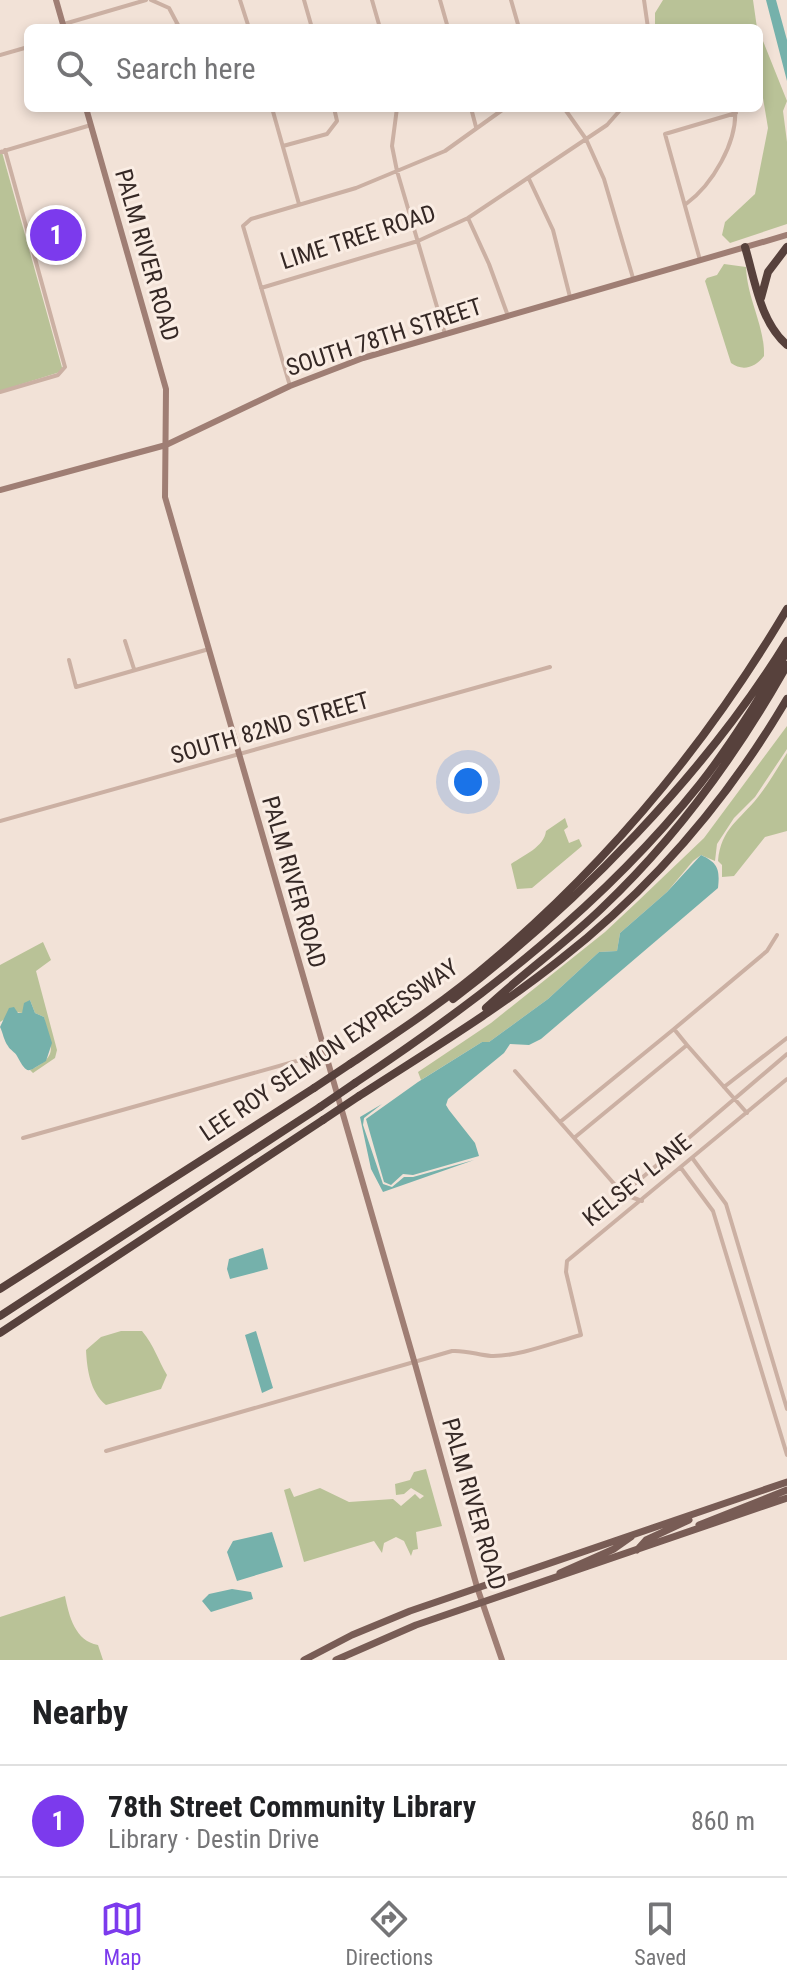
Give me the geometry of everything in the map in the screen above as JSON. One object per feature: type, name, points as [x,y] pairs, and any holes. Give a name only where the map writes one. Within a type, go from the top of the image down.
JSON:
[{"type":"highway","points":[[745,247],[772,328],[787,345]]},
{"type":"highway","points":[[761,299],[768,272],[787,247]]},
{"type":"highway","name":"LEE ROY SELMON EXPRESSWAY","points":[[0,1289],[314,1088],[430,1010],[493,961],[602,857],[643,813],[732,697],[787,609]]},
{"type":"highway","points":[[430,1010],[453,999],[525,941],[630,838],[711,747],[787,641]]},
{"type":"highway","points":[[0,1316],[320,1107],[450,1019],[510,972],[626,867],[677,811],[716,763],[787,651]]},
{"type":"highway","points":[[478,1018],[604,907],[662,845],[709,786],[787,665]]},
{"type":"highway","points":[[0,1333],[478,1018],[562,958],[612,916],[658,871],[703,820],[734,780],[787,699]]},
{"type":"main road","points":[[304,1660],[377,1624],[477,1587],[787,1482]]},
{"type":"main road","points":[[687,1533],[725,1512],[787,1490]]},
{"type":"main road","points":[[336,1660],[382,1638],[482,1602],[787,1498]]},
{"type":"main road","points":[[637,1550],[646,1540],[725,1504]]},
{"type":"main road","points":[[548,1581],[569,1568],[614,1549],[633,1535]]},
{"type":"street","points":[[56,0],[62,24]]},
{"type":"street","points":[[70,24],[149,0],[169,8],[177,24]]},
{"type":"street","points":[[240,0],[248,24]]},
{"type":"street","points":[[304,0],[311,24]]},
{"type":"street","points":[[372,0],[379,24]]},
{"type":"street","points":[[440,0],[447,24]]},
{"type":"street","points":[[511,0],[518,24]]},
{"type":"street","points":[[644,0],[647,24]]},
{"type":"street","points":[[0,55],[24,48]]},
{"type":"street","name":"PALM RIVER ROAD","points":[[87,112],[166,389],[165,497],[477,1587],[502,1660]]},
{"type":"street","points":[[273,112],[299,204]]},
{"type":"street","points":[[283,146],[327,134],[337,121],[335,112]]},
{"type":"street","points":[[396,112],[392,146],[397,171],[445,334]]},
{"type":"street","points":[[472,112],[476,127]]},
{"type":"street","points":[[290,386],[243,226],[251,219],[356,188],[445,151],[499,112]]},
{"type":"street","points":[[567,112],[586,139],[604,179],[634,280]]},
{"type":"street","name":"LIME TREE ROAD","points":[[261,288],[418,241],[468,218],[607,125],[618,112]]},
{"type":"street","points":[[700,260],[665,134],[732,112]]},
{"type":"street","points":[[686,204],[701,193],[724,157],[735,112]]},
{"type":"street","points":[[0,392],[58,375],[65,367],[2,151],[91,125]]},
{"type":"street","points":[[529,179],[553,230],[571,298]]},
{"type":"street","points":[[468,218],[508,316]]},
{"type":"street","name":"SOUTH 78TH STREET","points":[[0,490],[166,445],[290,386],[363,358],[787,235]]},
{"type":"street","points":[[125,641],[134,670]]},
{"type":"street","points":[[69,660],[76,687],[209,649]]},
{"type":"street","name":"SOUTH 82ND STREET","points":[[0,821],[550,667]]},
{"type":"street","points":[[560,1122],[767,951],[777,935]]},
{"type":"street","points":[[674,1029],[747,1113]]},
{"type":"street","points":[[724,1087],[787,1038]]},
{"type":"street","points":[[574,1138],[687,1045]]},
{"type":"street","points":[[23,1138],[325,1053]]},
{"type":"street","points":[[623,1194],[787,1054]]},
{"type":"street","points":[[515,1071],[623,1194],[642,1201]]},
{"type":"street","name":"KELSEY LANE","points":[[415,1364],[463,1350],[492,1356],[509,1354],[581,1335],[566,1272],[567,1261],[787,1079]]},
{"type":"street","points":[[693,1158],[726,1204],[787,1409]]},
{"type":"street","points":[[681,1168],[713,1211],[787,1455]]},
{"type":"street","points":[[736,1288],[750,1284]]},
{"type":"street","points":[[106,1451],[415,1364]]},
{"type":"street","points":[[766,1384],[779,1381]]},
{"type":"green space","points":[[663,0],[753,0],[756,24],[655,24],[655,13]]},
{"type":"green space","points":[[763,41],[787,101],[783,111],[787,142],[787,224],[730,243],[722,235],[725,222],[755,194],[768,128],[763,98]]},
{"type":"green space","points":[[0,152],[63,371],[0,391]]},
{"type":"green space","points":[[724,264],[746,267],[764,345],[764,356],[749,367],[731,363],[705,281],[717,275]]},
{"type":"green space","points":[[787,726],[787,749],[755,797],[734,818],[717,844],[715,861],[701,855],[693,861],[667,892],[620,933],[617,951],[599,952],[548,999],[489,1042],[482,1042],[421,1080],[418,1072],[491,1023],[605,932],[704,838]]},
{"type":"green space","points":[[787,753],[787,831],[765,837],[734,876],[722,877],[722,865],[718,861],[727,832],[762,792]]},
{"type":"green space","points":[[565,818],[568,827],[564,830],[569,843],[579,839],[582,846],[532,888],[517,889],[511,864],[542,842],[546,831]]},
{"type":"green space","points":[[43,942],[51,960],[36,971],[57,1050],[55,1058],[33,1073],[30,1070],[47,1059],[51,1048],[44,1017],[35,1013],[30,1000],[22,1013],[16,1012],[0,1022],[0,965]]},
{"type":"green space","points":[[121,1331],[142,1331],[167,1375],[161,1389],[106,1405],[93,1387],[86,1350],[101,1337]]},
{"type":"green space","points":[[426,1469],[442,1526],[416,1532],[418,1549],[413,1550],[411,1556],[404,1541],[396,1537],[384,1543],[382,1553],[374,1541],[304,1562],[284,1490],[290,1488],[294,1497],[320,1488],[349,1502],[393,1499],[401,1506],[415,1494],[420,1499],[424,1496],[411,1488],[404,1494],[396,1495],[395,1484],[410,1480],[414,1472]]},
{"type":"green space","points":[[65,1596],[74,1626],[90,1643],[98,1645],[103,1660],[0,1660],[0,1617]]},
{"type":"water","points":[[766,0],[776,0],[787,40],[787,81]]},
{"type":"water","points":[[701,855],[717,867],[718,888],[541,1039],[529,1045],[510,1044],[504,1053],[448,1099],[446,1105],[475,1143],[479,1156],[413,1175],[403,1174],[391,1185],[384,1182],[366,1119],[418,1082],[482,1042],[489,1042],[548,999],[599,952],[617,951],[620,933],[667,892]]},
{"type":"water","points":[[30,1000],[35,1013],[44,1017],[52,1043],[46,1061],[28,1070],[5,1042],[0,1027],[9,1008],[14,1007],[22,1013],[24,1003]]},
{"type":"water","points":[[382,1104],[364,1118],[363,1125],[383,1184],[392,1187],[404,1177],[474,1160],[383,1192],[371,1169],[360,1117]]},
{"type":"water","points":[[263,1248],[268,1269],[230,1279],[227,1269],[229,1259]]},
{"type":"water","points":[[256,1331],[273,1388],[262,1393],[245,1335]]},
{"type":"water","points":[[272,1532],[283,1567],[237,1581],[227,1552],[233,1541]]},
{"type":"water","points":[[232,1589],[251,1592],[253,1599],[211,1612],[202,1601],[209,1594]]},
{"type":"place","name":"78th Street Community Library","points":[[56,235]]}]
